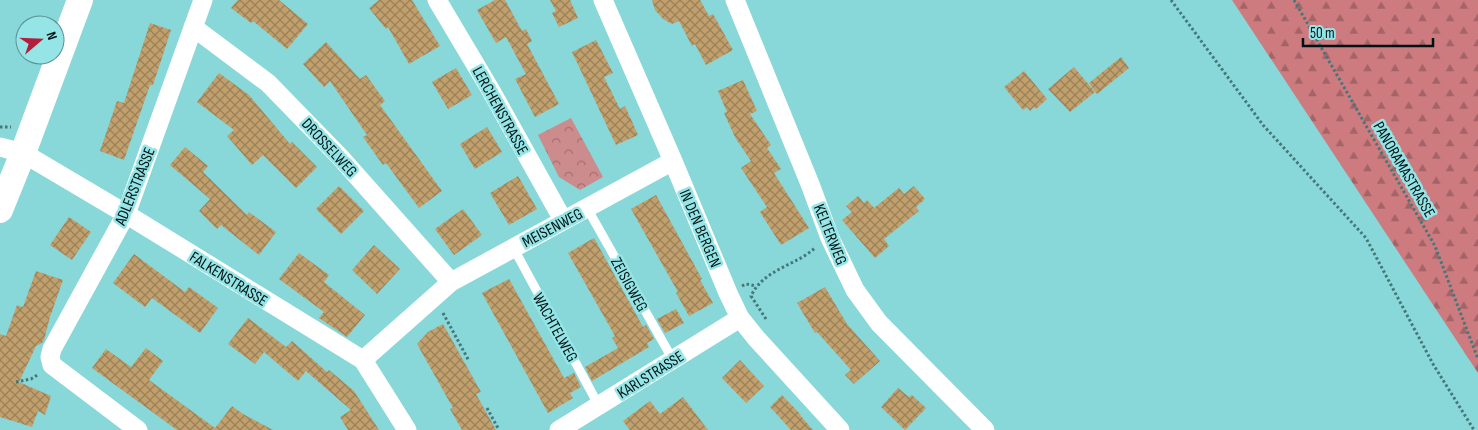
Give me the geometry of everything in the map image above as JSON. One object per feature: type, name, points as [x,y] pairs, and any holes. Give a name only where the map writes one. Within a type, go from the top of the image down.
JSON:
[{"type":"main road","points":[[0,210],[12,150],[80,0]]},
{"type":"street","name":"ADLERSTRASSE","points":[[52,365],[50,357],[52,349],[126,214],[203,0]]},
{"type":"street","name":"LERCHENSTRASSE","points":[[437,0],[490,89],[563,220]]},
{"type":"street","name":"IN DEN BERGEN","points":[[602,0],[740,318],[840,430]]},
{"type":"street","name":"KELTERWEG","points":[[735,0],[830,238],[855,290],[879,324],[985,430]]},
{"type":"street","name":"DROSSELWEG","points":[[193,27],[268,83],[340,157],[451,282]]},
{"type":"street","name":"FALKENSTRASSE","points":[[12,150],[126,214],[363,360],[407,430]]},
{"type":"street","name":"MEISENWEG","points":[[363,360],[451,282],[673,161]]},
{"type":"street","name":"KARLSTRASSE","points":[[560,430],[584,424],[600,406],[740,318]]},
{"type":"street","points":[[52,365],[138,430]]},
{"type":"lane","name":"ZEISIGWEG","points":[[587,208],[673,360]]},
{"type":"lane","name":"WACHTELWEG","points":[[513,247],[600,406]]},
{"type":"path","points":[[1171,0],[1263,126],[1366,238],[1433,364],[1474,430]]},
{"type":"path","name":"PANORAMASTRASSE","points":[[1294,0],[1435,246],[1478,359]]},
{"type":"path","points":[[756,338],[769,324],[751,296],[756,286],[774,272],[797,260],[830,238]]},
{"type":"path","points":[[434,297],[470,361]]},
{"type":"path","points":[[16,382],[32,380],[52,365]]},
{"type":"path","points":[[487,408],[499,430]]},
{"type":"green space","points":[[1232,0],[1478,0],[1478,373]]},
{"type":"green space","points":[[571,118],[603,177],[580,190],[559,177],[538,135]]},
{"type":"building","points":[[238,0],[279,0],[308,24],[287,49],[253,21],[251,23],[231,8]]},
{"type":"building","points":[[379,0],[412,0],[440,46],[409,64],[388,27],[386,29],[369,8]]},
{"type":"building","points":[[495,0],[505,0],[522,31],[526,29],[532,41],[527,44],[559,104],[535,117],[515,79],[526,74],[506,37],[496,43],[477,10]]},
{"type":"building","points":[[550,0],[570,0],[578,18],[559,27],[552,13],[556,11]]},
{"type":"building","points":[[652,0],[700,0],[709,16],[713,14],[733,50],[706,65],[695,44],[692,46],[679,21],[672,24],[663,19],[655,10]]},
{"type":"building","points":[[150,23],[171,30],[153,85],[150,85],[124,160],[100,151],[117,101],[124,103]]},
{"type":"building","points":[[596,40],[613,73],[604,77],[620,109],[625,106],[638,135],[616,145],[572,52]]},
{"type":"building","points":[[326,42],[360,79],[366,75],[385,101],[380,105],[442,191],[419,208],[386,163],[383,165],[363,137],[367,135],[330,81],[324,87],[303,64]]},
{"type":"building","points":[[1121,57],[1129,68],[1097,94],[1089,83]]},
{"type":"building","points":[[1074,67],[1095,92],[1070,112],[1048,89]]},
{"type":"building","points":[[456,68],[472,95],[448,109],[432,82]]},
{"type":"building","points":[[1024,71],[1047,99],[1036,109],[1034,107],[1030,111],[1027,107],[1023,110],[1004,87]]},
{"type":"building","points":[[219,73],[249,95],[290,144],[292,142],[317,167],[296,188],[263,155],[252,165],[227,136],[234,130],[197,102]]},
{"type":"building","points":[[743,80],[757,111],[750,114],[771,145],[767,148],[781,169],[774,173],[809,228],[781,245],[760,212],[767,207],[741,168],[751,161],[736,139],[724,113],[727,112],[718,91]]},
{"type":"building","points":[[487,127],[502,152],[475,169],[460,144]]},
{"type":"building","points":[[185,147],[208,166],[203,172],[247,215],[249,212],[276,232],[259,255],[221,225],[217,229],[199,211],[210,199],[170,165]]},
{"type":"building","points":[[518,176],[537,209],[509,225],[490,193]]},
{"type":"building","points":[[339,186],[364,211],[341,234],[316,209]]},
{"type":"building","points":[[914,186],[925,199],[916,207],[919,211],[884,239],[889,246],[875,258],[842,220],[852,212],[846,206],[858,196],[864,203],[867,200],[874,208],[899,188],[904,194]]},
{"type":"building","points":[[656,195],[713,303],[689,316],[676,293],[678,292],[631,209]]},
{"type":"building","points":[[463,209],[482,235],[454,255],[435,229]]},
{"type":"building","points":[[69,217],[91,232],[72,260],[50,245]]},
{"type":"building","points":[[594,238],[643,327],[646,325],[654,339],[647,343],[649,347],[592,381],[585,367],[618,348],[612,338],[615,336],[568,253]]},
{"type":"building","points":[[374,245],[400,269],[377,294],[352,270]]},
{"type":"building","points":[[299,253],[329,275],[324,282],[365,315],[347,337],[319,318],[324,312],[279,279]]},
{"type":"building","points":[[134,254],[185,292],[189,287],[218,308],[200,333],[152,298],[145,307],[113,283]]},
{"type":"building","points":[[36,271],[63,280],[44,340],[36,346],[19,382],[51,396],[45,415],[38,411],[32,427],[0,417],[0,334],[6,336],[17,305],[23,307]]},
{"type":"building","points":[[509,279],[564,378],[574,373],[581,387],[570,393],[573,398],[548,413],[482,293]]},
{"type":"building","points":[[825,287],[847,324],[880,361],[854,384],[845,375],[851,370],[817,332],[815,333],[797,303]]},
{"type":"building","points":[[676,309],[684,323],[665,333],[657,319]]},
{"type":"building","points":[[248,318],[286,347],[292,341],[327,372],[329,370],[354,391],[379,430],[348,430],[340,417],[351,410],[306,371],[298,381],[264,352],[255,364],[228,344]]},
{"type":"building","points":[[443,324],[481,392],[476,394],[496,430],[462,430],[450,409],[453,408],[417,344],[428,332]]},
{"type":"building","points":[[146,348],[163,361],[149,380],[215,428],[232,406],[273,430],[177,430],[92,368],[106,349],[131,367]]},
{"type":"building","points":[[740,360],[764,386],[746,403],[722,378]]},
{"type":"building","points":[[898,388],[909,397],[912,395],[926,408],[905,430],[881,407]]},
{"type":"building","points":[[782,395],[813,430],[791,430],[770,407]]},
{"type":"building","points":[[683,397],[708,430],[630,430],[623,421],[650,401],[660,414]]}]
